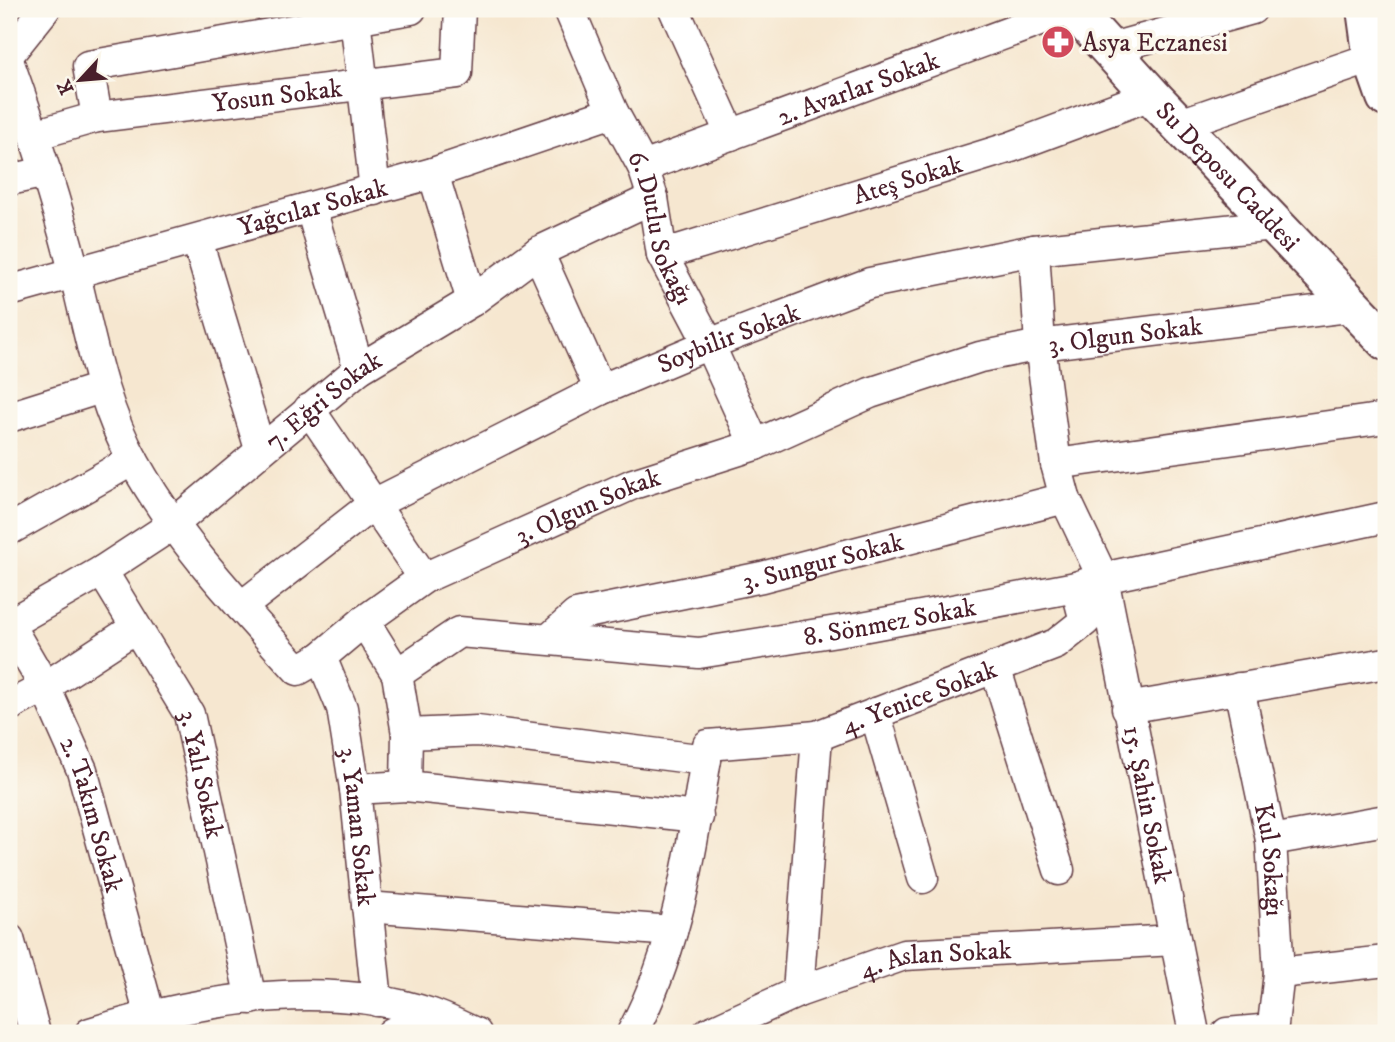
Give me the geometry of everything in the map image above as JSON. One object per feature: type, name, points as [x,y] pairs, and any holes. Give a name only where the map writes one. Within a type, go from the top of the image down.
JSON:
[{"type":"main road","name":"Su Deposu Caddesi","points":[[1072,9],[1274,225],[1356,306],[1386,341]]},
{"type":"main road","points":[[1366,9],[1386,97]]},
{"type":"street","points":[[9,54],[45,9]]},
{"type":"street","points":[[97,117],[88,66],[409,9]]},
{"type":"street","name":"Yosun Sokak","points":[[34,135],[97,117],[457,73],[460,9]]},
{"type":"street","name":"6. Dutlu Sokağı","points":[[569,9],[613,112],[643,167],[653,198],[662,255],[709,344],[755,445]]},
{"type":"street","points":[[674,9],[731,135]]},
{"type":"street","name":"2. Avarlar Sokak","points":[[643,167],[1072,9]]},
{"type":"street","points":[[1108,49],[1252,9]]},
{"type":"street","points":[[355,18],[375,190]]},
{"type":"street","points":[[1180,124],[1379,57]]},
{"type":"street","name":"3. Olgun Sokak","points":[[9,62],[46,172],[75,274],[101,388],[133,460],[172,525],[240,607],[298,670],[321,657],[364,621],[424,578],[633,484],[755,445],[870,393],[980,357],[1040,345],[1356,306]]},
{"type":"street","name":"Ateş Sokak","points":[[662,255],[1011,147],[1151,95]]},
{"type":"street","name":"Yağcılar Sokak","points":[[9,291],[433,173],[613,112]]},
{"type":"street","points":[[9,180],[46,172]]},
{"type":"street","points":[[433,173],[472,300]]},
{"type":"street","name":"7. Eğri Sokak","points":[[9,624],[102,571],[172,525],[359,369],[472,300],[538,252],[653,198]]},
{"type":"street","points":[[311,209],[359,369]]},
{"type":"street","name":"Soybilir Sokak","points":[[240,607],[372,505],[600,390],[709,344],[870,284],[1034,250],[1274,225]]},
{"type":"street","points":[[197,240],[260,449]]},
{"type":"street","points":[[1034,250],[1040,345],[1056,464],[1089,582]]},
{"type":"street","points":[[538,252],[600,390]]},
{"type":"street","points":[[9,417],[101,388]]},
{"type":"street","points":[[309,409],[424,578]]},
{"type":"street","points":[[1056,464],[1386,418]]},
{"type":"street","points":[[9,530],[133,460]]},
{"type":"street","name":"3. Sungur Sokak","points":[[549,639],[576,615],[762,577],[1065,498]]},
{"type":"street","name":"8. Sönmez Sokak","points":[[397,674],[459,632],[699,653],[862,627],[1089,582],[1386,517]]},
{"type":"street","name":"3. Yalı Sokak","points":[[102,571],[189,714],[251,999]]},
{"type":"street","name":"4. Yenice Sokak","points":[[408,734],[477,730],[707,753],[817,736],[1056,644],[1085,621],[1089,582]]},
{"type":"street","name":"15. Şahin Sokak","points":[[1089,582],[1127,708],[1194,1033]]},
{"type":"street","points":[[364,621],[397,674],[408,734],[406,786]]},
{"type":"street","name":"2. Takım Sokak","points":[[9,624],[45,687],[82,770],[150,1016]]},
{"type":"street","points":[[9,706],[45,687],[135,628]]},
{"type":"street","name":"3. Yaman Sokak","points":[[321,657],[342,708],[355,789],[377,1001]]},
{"type":"street","points":[[1127,708],[1386,663]]},
{"type":"street","points":[[995,667],[1059,870]]},
{"type":"street","name":"Kul Sokağı","points":[[1239,688],[1271,840],[1279,973],[1272,1031]]},
{"type":"street","points":[[875,713],[923,878]]},
{"type":"street","points":[[798,992],[817,736]]},
{"type":"street","points":[[632,1033],[651,998],[672,931],[698,817],[707,753]]},
{"type":"street","points":[[355,789],[406,786],[698,817]]},
{"type":"street","points":[[1271,840],[1386,820]]},
{"type":"street","points":[[367,907],[672,931]]},
{"type":"street","points":[[9,939],[36,1033]]},
{"type":"street","name":"4. Aslan Sokak","points":[[708,1033],[798,992],[904,955],[1175,940]]},
{"type":"street","points":[[1279,973],[1386,963]]},
{"type":"street","points":[[98,1032],[150,1016],[251,999],[318,995],[377,1001],[431,1014],[476,1033]]},
{"type":"street","points":[[393,1033],[431,1014]]},
{"type":"street","points":[[1227,1033],[1272,1031]]},
{"type":"place","name":"Asya Eczanesi","points":[[1058,42]]}]
